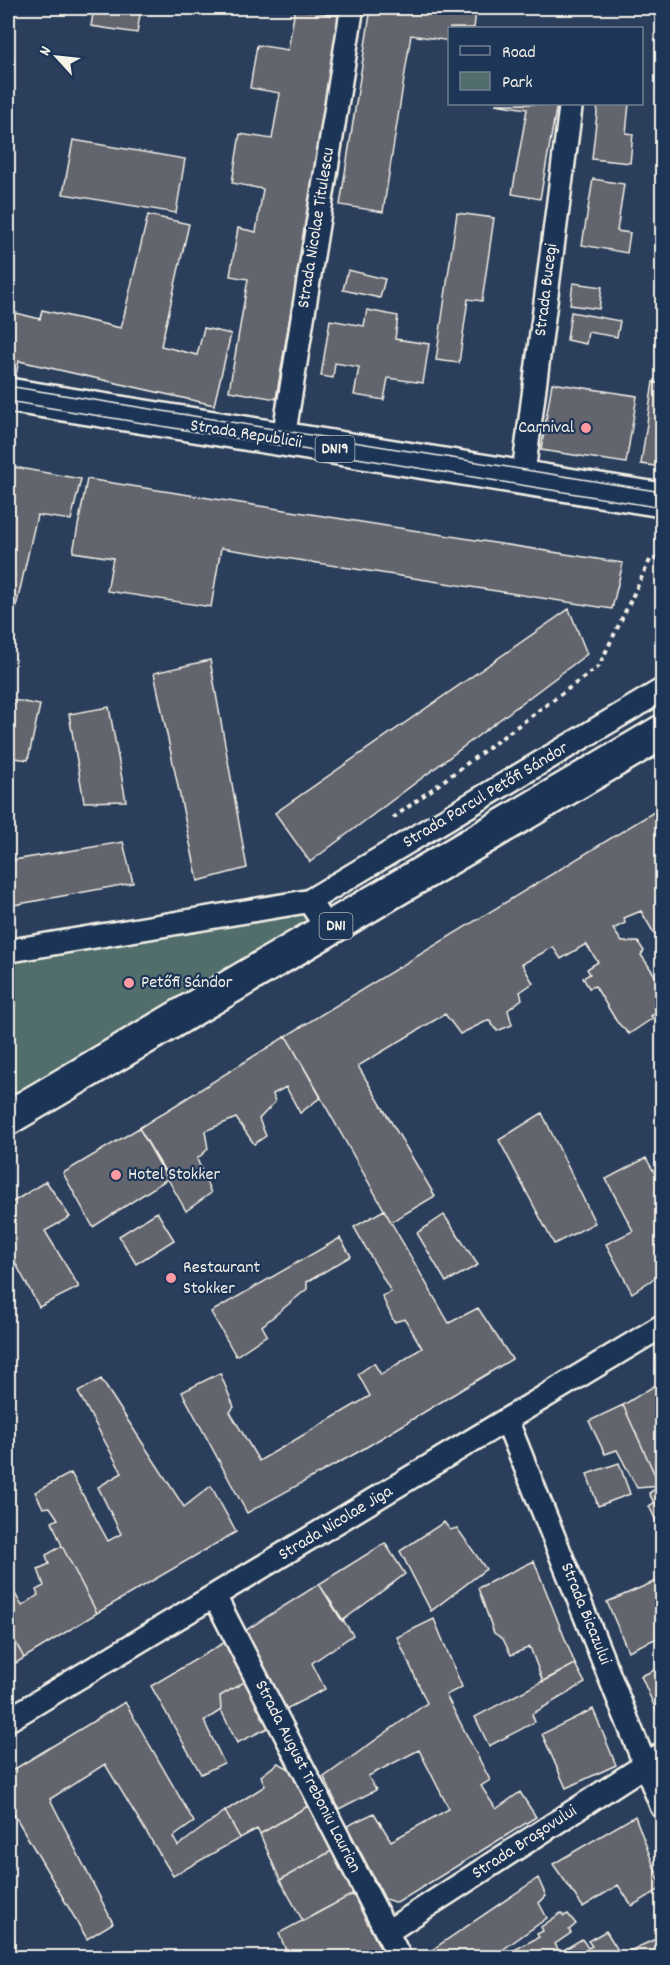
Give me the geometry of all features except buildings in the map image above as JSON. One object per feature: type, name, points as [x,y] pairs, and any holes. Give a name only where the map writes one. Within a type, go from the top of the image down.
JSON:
[{"type":"main road","name":"Strada Republicii","points":[[8,395],[283,441],[663,500]]},
{"type":"main road","name":"Strada Parcul Petőfi Sándor","points":[[8,1118],[663,732]]},
{"type":"street","name":"Strada Nicolae Titulescu","points":[[283,441],[351,15]]},
{"type":"street","name":"Strada Bucegi","points":[[523,477],[571,105]]},
{"type":"street","name":"Strada Parcul Petőfi Sándor","points":[[8,951],[309,901],[663,690]]},
{"type":"street","points":[[309,901],[328,930]]},
{"type":"street","name":"Strada Nicolae Jiga","points":[[8,1720],[663,1326]]},
{"type":"street","name":"Strada Bicazului","points":[[507,1421],[654,1760],[663,1807]]},
{"type":"street","name":"Strada August Treboniu Laurian","points":[[215,1597],[400,1958]]},
{"type":"street","name":"Strada Brașovului","points":[[387,1932],[654,1760]]},
{"type":"path","points":[[391,820],[599,666],[651,558],[663,560]]},
{"type":"green space","points":[[309,901],[328,930],[8,1119],[8,948]]},
{"type":"tram line","points":[[8,386],[662,492]]},
{"type":"tram line","points":[[8,401],[662,508]]},
{"type":"place","name":"Carnival","points":[[586,428]]},
{"type":"place","name":"Petőfi Sándor","points":[[129,983]]},
{"type":"place","name":"Hotel Stokker","points":[[116,1175]]},
{"type":"place","name":"Restaurant Stokker","points":[[171,1278]]}]
